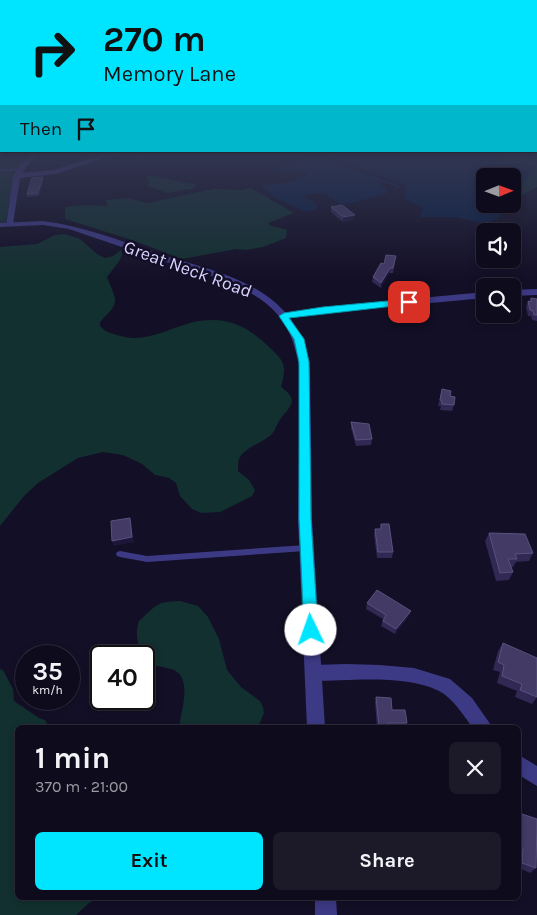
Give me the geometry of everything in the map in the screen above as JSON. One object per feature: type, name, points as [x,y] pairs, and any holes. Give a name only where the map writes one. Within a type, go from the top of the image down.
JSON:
[{"type":"street","points":[[4,224],[12,194]]},
{"type":"street","name":"Great Neck Road","points":[[4,224],[42,223],[70,227],[215,275],[253,291],[270,303],[284,316],[299,339],[304,362],[306,548],[316,725]]},
{"type":"street","points":[[521,292],[537,292]]},
{"type":"street","points":[[284,316],[323,310],[476,295]]},
{"type":"street","points":[[314,673],[412,675],[446,686],[465,704],[482,725]]},
{"type":"street","points":[[521,765],[537,777]]},
{"type":"street","points":[[326,900],[326,915]]},
{"type":"lane","points":[[120,554],[147,559],[306,548]]},
{"type":"green space","points":[[0,194],[10,194],[6,222],[0,223]]},
{"type":"green space","points":[[192,194],[261,194],[294,213],[268,223],[271,226],[287,230],[286,238],[263,247],[246,250],[236,249],[182,259],[132,240],[65,219],[65,207],[84,205],[107,206],[106,200],[128,198],[147,203]]},
{"type":"green space","points":[[65,234],[80,239],[97,254],[105,258],[113,256],[121,250],[120,260],[107,277],[115,301],[111,310],[100,322],[100,326],[106,331],[112,334],[136,338],[154,335],[190,323],[212,320],[223,321],[241,327],[259,338],[281,360],[284,373],[281,387],[291,396],[291,404],[271,435],[245,451],[239,460],[238,471],[249,480],[255,490],[252,496],[220,512],[201,513],[192,509],[180,496],[176,483],[169,478],[155,475],[142,464],[123,455],[103,452],[78,458],[38,483],[24,496],[0,526],[0,247],[37,244],[55,235]]},
{"type":"green space","points":[[180,601],[198,606],[208,617],[219,639],[227,670],[241,687],[260,701],[263,707],[264,713],[259,725],[179,725],[184,692],[181,676],[174,670],[155,665],[155,645],[138,645],[137,638],[139,621],[153,608],[161,604]]},
{"type":"green space","points":[[0,669],[3,670],[13,689],[15,710],[27,710],[45,720],[48,725],[15,725],[15,900],[94,900],[76,915],[0,915]]},
{"type":"water","points":[[271,194],[311,194],[305,194],[304,197],[315,203],[318,208],[306,212],[276,198]]},
{"type":"water","points":[[325,194],[386,194],[386,194],[342,205]]},
{"type":"water","points":[[405,194],[476,194],[476,213],[502,213],[498,218],[489,223],[482,223],[455,217],[420,217],[423,210],[421,207],[404,199]]},
{"type":"building","points":[[342,205],[355,215],[343,217],[331,207]]},
{"type":"building","points":[[386,255],[396,256],[393,268],[390,268],[381,283],[373,277],[381,263],[384,264]]},
{"type":"building","points":[[531,298],[537,299],[537,315],[534,315],[533,311],[530,310],[528,301],[531,302]]},
{"type":"building","points":[[442,389],[451,391],[450,396],[455,397],[454,405],[442,404],[440,400]]},
{"type":"building","points":[[351,422],[369,424],[372,439],[356,440]]},
{"type":"building","points":[[130,518],[132,537],[112,541],[111,521]]},
{"type":"building","points":[[381,524],[389,524],[393,552],[378,552],[375,529],[381,529]]},
{"type":"building","points":[[489,533],[525,534],[533,553],[515,554],[517,559],[508,559],[513,572],[500,573]]},
{"type":"building","points":[[377,590],[411,611],[396,629],[383,621],[386,615],[367,603]]},
{"type":"building","points":[[503,643],[537,658],[537,697],[520,690],[522,684],[502,676],[504,665],[498,662]]},
{"type":"building","points":[[376,697],[391,698],[392,710],[405,710],[407,723],[379,725]]},
{"type":"building","points":[[521,814],[537,819],[536,868],[522,863],[523,848],[521,848]]},
{"type":"route","points":[[311,630],[305,519],[304,362],[299,339],[284,316],[323,310],[409,302]]}]
